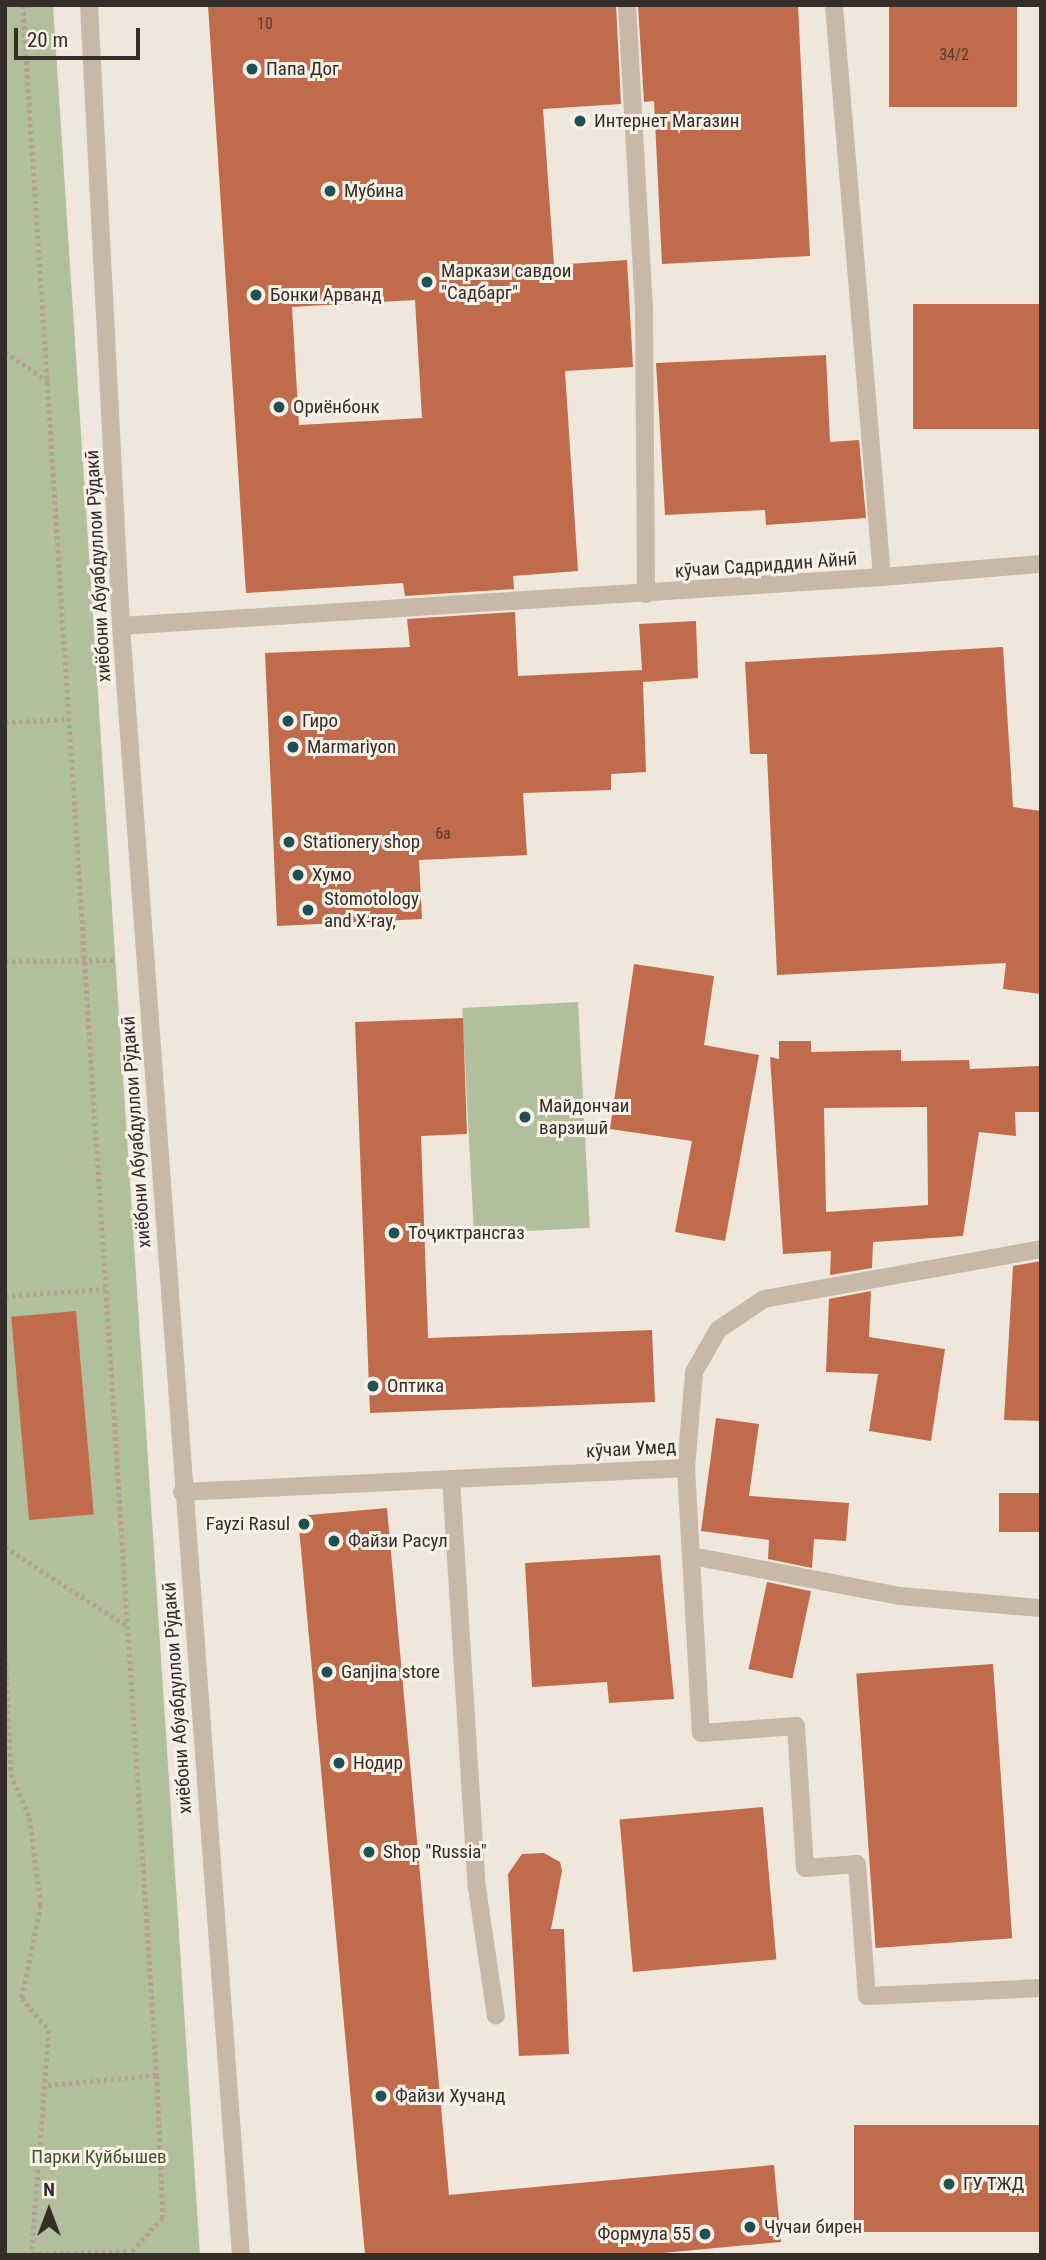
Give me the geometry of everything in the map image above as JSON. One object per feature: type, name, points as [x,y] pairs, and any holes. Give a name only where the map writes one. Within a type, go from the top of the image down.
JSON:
[{"type":"street","name":"хиёбони Абуабдуллои Рӯдакӣ","points":[[89,5],[121,626],[181,1492],[242,2255]]},
{"type":"street","points":[[628,5],[644,294],[646,594]]},
{"type":"street","name":"кӯчаи Садриддин Айнӣ","points":[[121,626],[882,577],[834,5]]},
{"type":"street","points":[[882,577],[1041,565]]},
{"type":"street","name":"кӯчаи Умед","points":[[181,1492],[687,1468],[694,1372],[718,1330],[764,1299],[1041,1249]]},
{"type":"street","points":[[687,1468],[701,1733],[796,1726],[805,1868],[857,1864],[867,1996],[1041,1988]]},
{"type":"street","points":[[451,1479],[477,1888],[496,2016]]},
{"type":"street","points":[[692,1556],[900,1596],[1041,1608]]},
{"type":"path","points":[[5,1641],[11,1774],[30,1818],[41,1905],[22,1998],[49,2030],[48,2085],[32,2254],[128,2253],[163,2218],[157,2075],[23,5]]},
{"type":"path","points":[[5,352],[48,381]]},
{"type":"path","points":[[5,722],[70,719]]},
{"type":"path","points":[[5,961],[145,959]]},
{"type":"path","points":[[5,1296],[106,1289]]},
{"type":"path","points":[[5,1547],[128,1627]]},
{"type":"path","points":[[48,2085],[157,2075]]},
{"type":"green space","name":"Парки Куйбышев","points":[[5,5],[53,5],[200,2255],[5,2255]]},
{"type":"green space","name":"Майдончаи варзишӣ","points":[[578,1002],[590,1228],[474,1234],[462,1008]]},
{"type":"building","name":"Маркази савдои \"Садбарг\"","points":[[208,5],[616,5],[621,104],[543,109],[554,265],[627,260],[633,367],[565,371],[578,571],[513,576],[514,589],[405,596],[403,583],[246,593]],"holes":[[[415,300],[422,418],[299,425],[292,307]]]},
{"type":"building","points":[[638,5],[798,5],[810,256],[662,264],[654,101],[644,102]]},
{"type":"building","points":[[889,5],[1017,5],[1017,107],[889,107]]},
{"type":"building","points":[[913,304],[1041,304],[1041,429],[913,429]]},
{"type":"building","points":[[826,355],[830,442],[859,440],[866,518],[766,525],[765,510],[665,515],[656,363]]},
{"type":"building","points":[[515,612],[518,676],[642,670],[639,624],[696,621],[698,678],[643,682],[646,772],[611,774],[611,790],[523,793],[527,855],[419,860],[422,919],[277,926],[265,653],[410,647],[407,619]]},
{"type":"building","points":[[1003,647],[1013,807],[1041,811],[1041,994],[1003,989],[1006,963],[777,975],[767,754],[750,754],[745,662]]},
{"type":"building","points":[[634,964],[714,976],[704,1045],[759,1055],[725,1241],[675,1232],[692,1141],[610,1129]]},
{"type":"building","name":"Тоҷиктрансгаз","points":[[463,1018],[467,1134],[421,1136],[428,1338],[652,1330],[655,1402],[370,1413],[355,1022]]},
{"type":"building","points":[[779,1041],[811,1041],[811,1052],[901,1050],[901,1061],[969,1060],[970,1069],[1039,1066],[1040,1112],[1015,1112],[1016,1136],[979,1132],[963,1236],[873,1242],[872,1268],[830,1275],[831,1251],[783,1254],[770,1057],[779,1059]],"holes":[[[927,1107],[928,1205],[826,1212],[824,1108]]]},
{"type":"building","points":[[1041,1261],[1041,1421],[1004,1420],[1013,1266]]},
{"type":"building","points":[[871,1291],[869,1337],[945,1349],[931,1441],[869,1431],[878,1374],[826,1372],[829,1299]]},
{"type":"building","points":[[76,1311],[94,1514],[29,1520],[11,1317]]},
{"type":"building","points":[[716,1418],[759,1424],[749,1496],[849,1503],[846,1541],[814,1539],[812,1568],[768,1559],[769,1540],[701,1531]]},
{"type":"building","points":[[999,1493],[1041,1493],[1041,1532],[999,1532]]},
{"type":"building","points":[[387,1508],[449,2195],[774,2165],[781,2242],[641,2255],[365,2255],[298,1516]]},
{"type":"building","points":[[660,1555],[674,1699],[609,1703],[607,1682],[532,1687],[525,1563]]},
{"type":"building","points":[[767,1582],[811,1591],[793,1678],[748,1669]]},
{"type":"building","points":[[993,1664],[1012,1938],[876,1948],[856,1674]]},
{"type":"building","points":[[763,1807],[776,1959],[633,1972],[620,1820]]},
{"type":"building","points":[[544,1853],[560,1862],[562,1871],[551,1929],[564,1929],[569,2054],[519,2056],[508,1874],[522,1854]]},
{"type":"building","name":"ГУ ТЖД","points":[[854,2125],[1041,2125],[1041,2232],[854,2232]]},
{"type":"place","name":"Папа Дог","points":[[252,69]]},
{"type":"place","name":"Интернет Магазин","points":[[580,121]]},
{"type":"place","name":"Мубина","points":[[330,191]]},
{"type":"place","name":"Маркази савдои \"Садбарг\"","points":[[427,282]]},
{"type":"place","name":"Бонки Арванд","points":[[256,295]]},
{"type":"place","name":"Ориёнбонк","points":[[279,407]]},
{"type":"place","name":"Гиро","points":[[288,721]]},
{"type":"place","name":"Marmariyon","points":[[293,747]]},
{"type":"place","name":"Stationery shop","points":[[289,842]]},
{"type":"place","name":"Хумо","points":[[298,875]]},
{"type":"place","name":"Stomotology and X-ray,","points":[[308,910]]},
{"type":"place","name":"Майдончаи варзишӣ","points":[[525,1117]]},
{"type":"place","name":"Тоҷиктрансгаз","points":[[394,1233]]},
{"type":"place","name":"Оптика","points":[[373,1386]]},
{"type":"place","name":"Fayzi Rasul","points":[[304,1524]]},
{"type":"place","name":"Файзи Расул","points":[[334,1541]]},
{"type":"place","name":"Ganjina store","points":[[327,1672]]},
{"type":"place","name":"Нодир","points":[[339,1763]]},
{"type":"place","name":"Shop \"Russia\"","points":[[369,1852]]},
{"type":"place","name":"Файзи Хучанд","points":[[381,2096]]},
{"type":"place","name":"ГУ ТЖД","points":[[949,2184]]},
{"type":"place","name":"Чучаи бирен","points":[[750,2227]]},
{"type":"place","name":"Формула 55","points":[[705,2234]]}]
